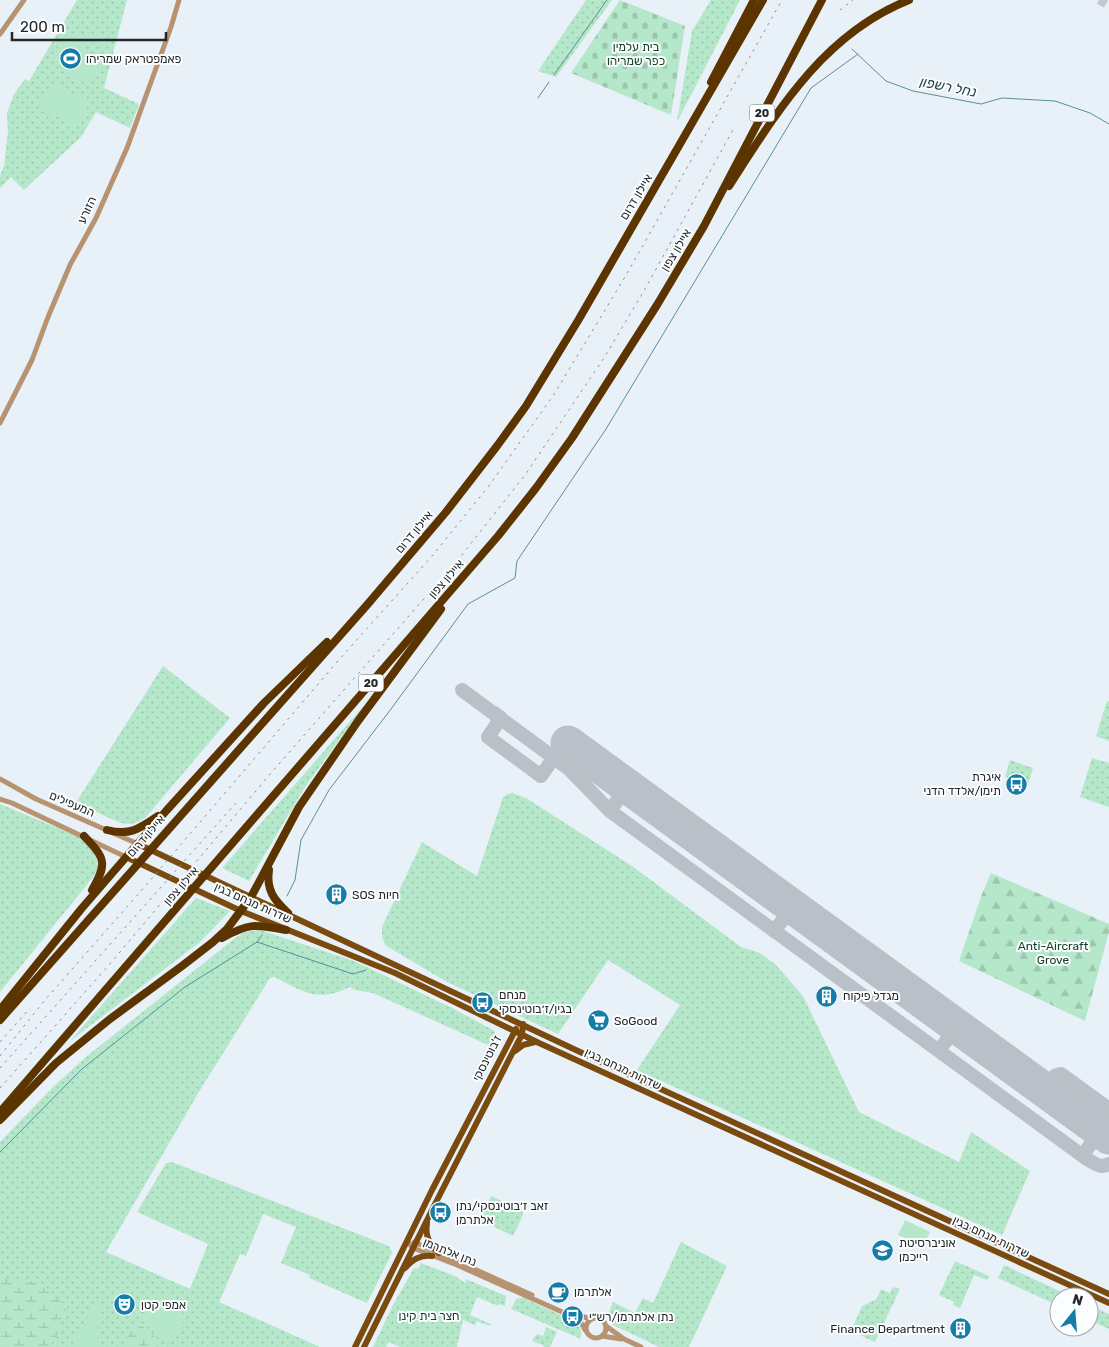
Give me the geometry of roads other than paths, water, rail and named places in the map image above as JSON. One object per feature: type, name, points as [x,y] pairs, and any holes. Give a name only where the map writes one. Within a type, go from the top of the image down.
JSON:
[{"type":"highway","points":[[664,172],[754,0]]},
{"type":"highway","name":"איילון דרום","points":[[0,1020],[367,605],[446,512],[526,406],[579,319],[763,0]]},
{"type":"highway","name":"איילון צפון","points":[[0,1112],[472,566],[530,495],[572,438],[611,379],[704,226],[822,0]]},
{"type":"highway","points":[[704,226],[779,109],[808,73],[837,45],[866,22],[910,0]]},
{"type":"highway","points":[[213,942],[251,897],[305,800],[358,721],[472,566]]},
{"type":"highway","points":[[0,1010],[82,908],[129,858],[166,811],[264,703],[367,605]]},
{"type":"highway","points":[[107,830],[122,833],[133,831],[166,811]]},
{"type":"highway","points":[[82,908],[103,867],[99,853],[84,836]]},
{"type":"highway","points":[[270,864],[269,889],[274,899],[288,913]]},
{"type":"highway","points":[[0,1120],[56,1063],[110,1019],[213,942],[236,930],[250,926],[261,925],[286,930]]},
{"type":"main road","name":"שדרות מנחם בגין","points":[[140,845],[1109,1294]]},
{"type":"main road","name":"שדרות מנחם בגין","points":[[129,858],[241,911],[386,969],[539,1043],[1109,1304]]},
{"type":"main road","points":[[495,1022],[501,1026],[506,1034],[503,1052]]},
{"type":"main road","name":"ז'בוטינסקי","points":[[355,1347],[406,1241],[503,1052],[514,1031],[523,1024]]},
{"type":"main road","name":"ז'בוטינסקי","points":[[364,1347],[428,1217],[522,1035],[523,1024]]},
{"type":"main road","points":[[511,1056],[523,1044],[539,1043]]},
{"type":"main road","points":[[428,1217],[427,1238],[439,1253]]},
{"type":"main road","points":[[399,1275],[414,1260],[424,1256],[432,1256]]},
{"type":"street","points":[[0,34],[24,0]]},
{"type":"street","name":"הזורע","points":[[0,423],[32,360],[70,265],[96,218],[127,148],[179,0]]},
{"type":"street","name":"המעפילים","points":[[0,779],[36,799],[140,845]]},
{"type":"street","name":"המעפילים","points":[[0,799],[129,858]]},
{"type":"street","name":"נתן אלתרמן","points":[[406,1241],[432,1256],[457,1265],[569,1315],[582,1324],[586,1330]]},
{"type":"street","name":"נתן אלתרמן","points":[[414,1245],[439,1253],[570,1313],[592,1319]]},
{"type":"street","points":[[624,1339],[602,1336],[592,1338],[587,1334],[586,1324],[592,1319],[600,1319],[624,1339],[641,1347]]},
{"type":"street","points":[[602,1336],[605,1333],[605,1325]]},
{"type":"waterway","points":[[554,75],[607,0]]},
{"type":"waterway","name":"נחל רשפון","points":[[852,49],[886,81],[913,91],[981,104],[1002,98],[1055,101],[1090,113],[1109,124]]},
{"type":"waterway","points":[[287,896],[295,880],[301,840],[329,790],[468,604],[515,578],[517,561],[606,429],[811,88],[858,54]]},
{"type":"waterway","points":[[538,98],[549,82]]},
{"type":"waterway","points":[[0,1152],[82,1069],[185,987],[257,942],[262,935]]},
{"type":"waterway","points":[[257,942],[353,974],[366,970]]},
{"type":"tunnel","points":[[1099,0],[1109,6]]},
{"type":"railway","points":[[0,1056],[45,1000],[337,662],[433,555],[488,487],[553,396],[625,277],[782,0]]},
{"type":"railway","points":[[840,10],[853,0]]},
{"type":"railway","points":[[0,1088],[109,965],[271,773],[458,560],[525,475],[604,358],[645,289],[734,128]]},
{"type":"railway","points":[[0,1068],[236,803]]},
{"type":"railway","points":[[0,1042],[30,1008]]},
{"type":"place","name":"פאמפטראק שמריהו","points":[[70,59]]},
{"type":"place","name":"איגרת תימן/אלדד הדני","points":[[1017,784]]},
{"type":"place","name":"SOS חיות","points":[[336,895]]},
{"type":"place","name":"מגדל פיקוח","points":[[827,996]]},
{"type":"place","name":"מנחם בגין/ז׳בוטינסקי","points":[[483,1002]]},
{"type":"place","name":"SoGood","points":[[598,1021]]},
{"type":"place","name":"זאב ז׳בוטינסקי/נתן אלתרמן","points":[[440,1213]]},
{"type":"place","name":"אוניברסיטת רייכמן","points":[[883,1250]]},
{"type":"place","name":"אלתרמן","points":[[558,1292]]},
{"type":"place","name":"אמפי קטן","points":[[125,1305]]},
{"type":"place","name":"נתן אלתרמן/רש״י","points":[[573,1317]]},
{"type":"place","name":"Finance Department","points":[[961,1329]]},
{"type":"park label","name":"בית עלמין כפר שמריהו","points":[[636,54]]},
{"type":"park label","name":"Anti-Aircraft Grove","points":[[1053,953]]},
{"type":"park label","name":"חצר בית קינן","points":[[429,1316]]}]
